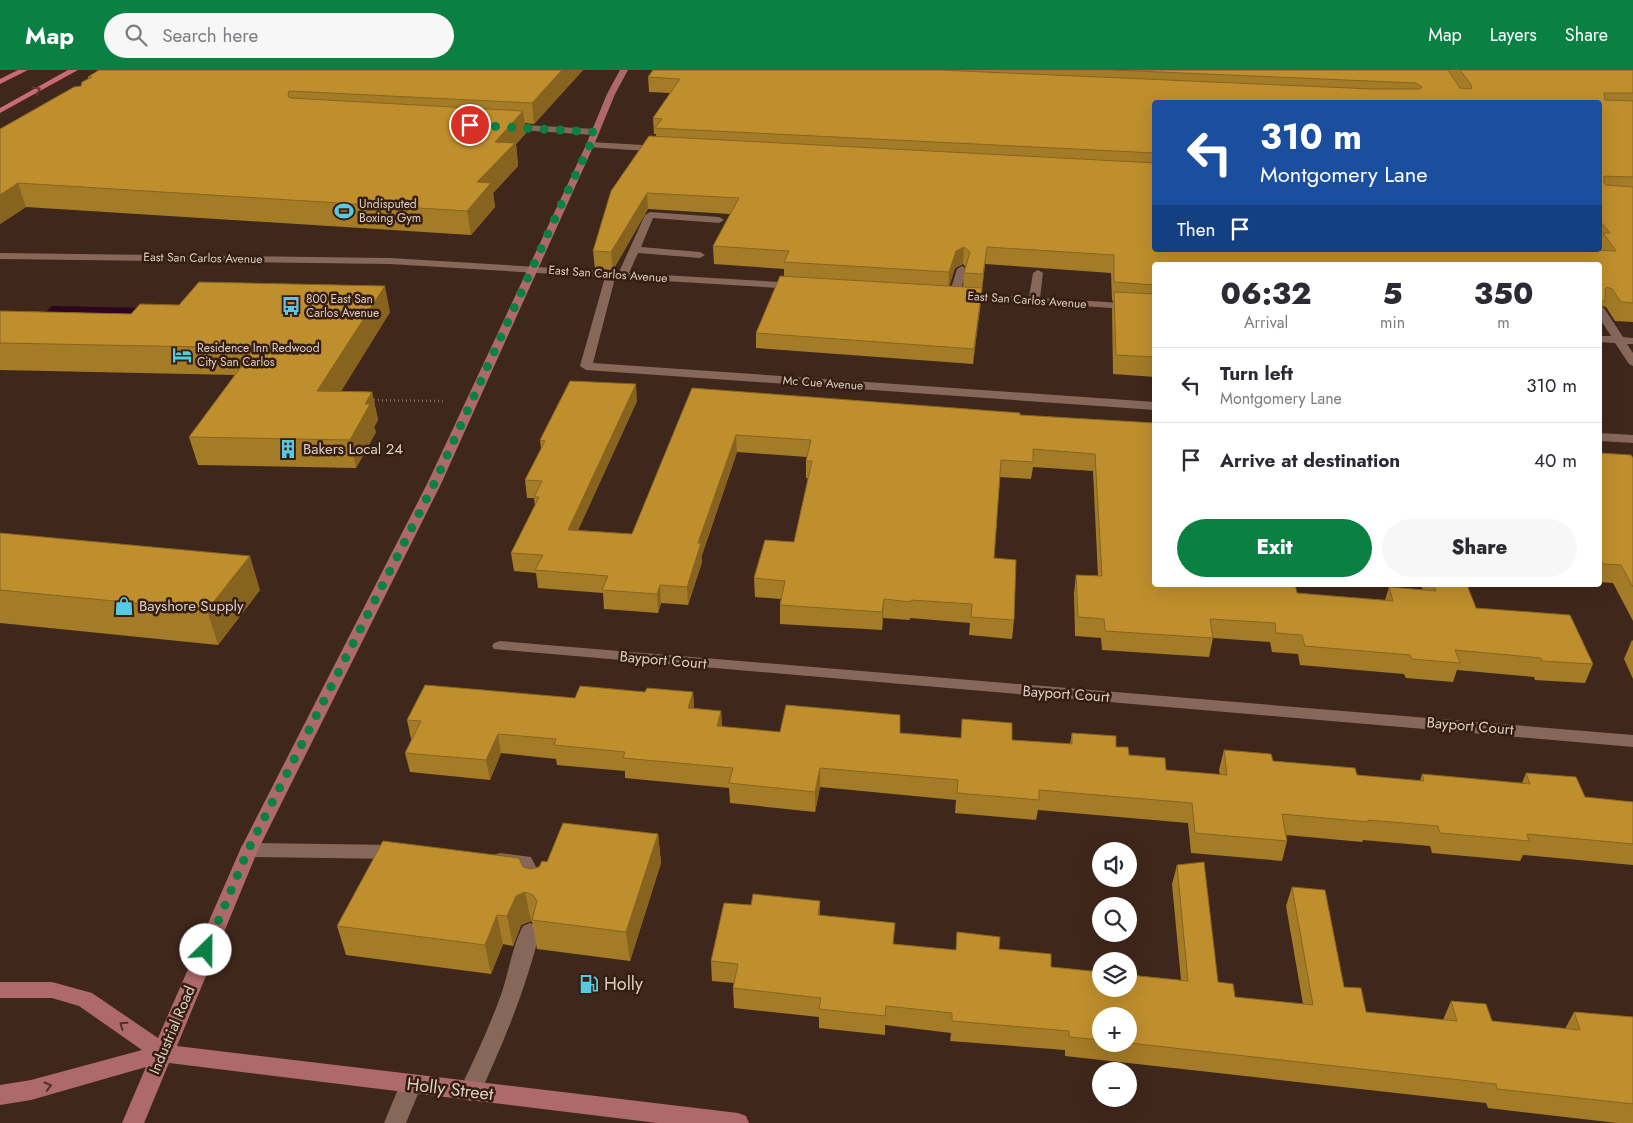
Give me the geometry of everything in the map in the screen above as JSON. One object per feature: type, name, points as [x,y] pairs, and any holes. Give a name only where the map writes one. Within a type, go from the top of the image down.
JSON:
[{"type":"highway","points":[[0,82],[24,70]]},
{"type":"highway","points":[[0,111],[74,70]]},
{"type":"main road","name":"Industrial Road","points":[[133,1123],[248,850],[430,492],[624,70]]},
{"type":"main road","name":"Holly Street","points":[[0,990],[52,990],[85,999],[163,1053]]},
{"type":"main road","name":"Holly Street","points":[[0,1095],[31,1090],[163,1053],[470,1091],[654,1118],[738,1123]]},
{"type":"street","points":[[499,127],[594,132]]},
{"type":"street","points":[[590,145],[669,149]]},
{"type":"street","points":[[617,275],[635,250],[650,215],[719,220]]},
{"type":"street","points":[[635,250],[700,255]]},
{"type":"street","name":"East San Carlos Avenue","points":[[0,256],[390,261],[808,286]]},
{"type":"street","name":"East San Carlos Avenue","points":[[962,269],[949,295],[1152,308]]},
{"type":"street","points":[[1034,301],[1038,273]]},
{"type":"street","name":"Mc Cue Avenue","points":[[617,275],[586,366],[1152,406]]},
{"type":"street","points":[[1602,313],[1633,362]]},
{"type":"street","points":[[1602,339],[1633,341]]},
{"type":"street","points":[[1602,437],[1633,439]]},
{"type":"street","name":"Bayport Court","points":[[500,646],[1384,719],[1633,742]]},
{"type":"street","points":[[248,850],[416,853]]},
{"type":"street","points":[[484,858],[524,862],[536,889]]},
{"type":"street","points":[[470,1091],[502,1022],[521,966],[530,931]]},
{"type":"street","points":[[395,1123],[411,1084]]},
{"type":"path","points":[[367,400],[472,401]]},
{"type":"shaded area","points":[[52,306],[145,308],[127,326],[33,324]]},
{"type":"building","points":[[99,70],[562,70],[532,103],[289,91],[288,96],[290,98],[523,111],[495,142],[515,143],[477,182],[491,183],[467,211],[18,183],[0,195],[0,129],[74,87],[81,86],[82,82],[92,77],[88,77]]},
{"type":"building","points":[[653,70],[939,70],[1372,89],[1420,89],[1422,87],[1416,83],[1113,70],[1448,70],[1460,88],[1471,89],[1472,86],[1460,70],[1633,70],[1633,93],[1604,93],[1605,100],[1633,101],[1633,177],[1604,176],[1604,183],[1606,185],[1633,187],[1633,303],[1621,302],[1612,289],[1607,287],[1605,289],[1605,301],[1602,301],[1602,262],[1152,262],[1152,285],[1114,282],[1114,255],[987,247],[983,274],[964,273],[970,252],[964,247],[956,251],[949,272],[784,262],[789,251],[713,246],[739,198],[647,193],[611,252],[593,251],[611,191],[649,136],[1152,163],[1152,252],[1616,251],[1603,233],[1610,233],[1602,223],[1602,100],[1152,100],[1152,153],[655,128],[662,119],[653,118],[680,79],[648,77]]},
{"type":"building","points":[[780,276],[982,288],[974,349],[756,333]]},
{"type":"building","points":[[199,282],[385,286],[317,391],[372,392],[365,404],[370,404],[350,440],[189,437],[255,348],[0,343],[0,311],[131,314],[140,304],[179,305]]},
{"type":"building","points":[[1114,292],[1152,294],[1152,357],[1116,355]]},
{"type":"building","points":[[570,381],[636,384],[568,530],[632,534],[692,388],[1020,413],[1020,415],[1152,423],[1152,587],[1296,587],[1297,593],[1393,601],[1389,587],[1436,591],[1435,587],[1468,587],[1476,608],[1570,615],[1593,664],[1542,661],[1541,658],[1455,650],[1460,663],[1412,659],[1410,655],[1305,646],[1302,635],[1276,633],[1275,623],[1210,619],[1213,638],[1105,631],[1104,619],[1078,617],[1076,575],[1102,576],[1095,454],[1033,449],[1033,462],[1001,460],[994,558],[1016,560],[1014,620],[971,617],[972,604],[911,600],[911,602],[884,599],[882,612],[780,605],[785,581],[754,578],[765,540],[794,542],[812,461],[806,461],[811,440],[736,435],[698,543],[701,543],[687,587],[660,585],[657,594],[602,590],[608,576],[535,570],[543,555],[511,553],[539,497],[534,497],[542,481],[525,480],[545,441],[540,440]]},
{"type":"building","points":[[1602,453],[1631,455],[1633,458],[1633,587],[1621,565],[1603,564]]},
{"type":"building","points":[[0,533],[250,556],[207,610],[0,590]]},
{"type":"building","points":[[425,685],[575,698],[580,686],[645,692],[647,688],[693,692],[688,708],[721,711],[717,726],[780,732],[786,705],[900,715],[900,733],[961,738],[962,719],[1012,723],[1012,740],[1072,744],[1072,733],[1116,736],[1116,747],[1128,747],[1129,755],[1165,758],[1166,770],[1227,775],[1224,750],[1271,754],[1273,761],[1355,768],[1357,775],[1424,781],[1422,774],[1530,784],[1526,773],[1576,777],[1585,797],[1633,802],[1633,844],[1527,834],[1529,841],[1440,833],[1438,826],[1282,814],[1287,841],[1195,833],[1192,803],[1039,790],[1039,800],[957,793],[958,780],[820,768],[815,792],[729,783],[733,768],[623,758],[625,752],[554,745],[556,739],[498,734],[486,760],[405,753],[421,721],[407,720]]},
{"type":"building","points":[[563,823],[658,834],[626,932],[532,920],[537,901],[533,895],[525,892],[516,896],[507,916],[497,915],[485,945],[337,926],[383,841],[519,858],[523,867],[531,869],[539,867],[542,861],[547,862]]},
{"type":"building","points":[[1204,862],[1218,982],[1233,984],[1235,997],[1313,1005],[1292,887],[1325,890],[1344,987],[1361,988],[1366,1012],[1457,1021],[1451,1001],[1486,1004],[1492,1021],[1580,1030],[1574,1012],[1633,1017],[1633,1104],[1497,1089],[1496,1084],[1137,1044],[1137,1007],[1092,1007],[1092,1039],[1069,1037],[1069,1031],[952,1021],[952,1013],[886,1006],[885,1016],[819,1009],[821,998],[733,988],[738,964],[711,961],[724,903],[751,905],[753,894],[820,901],[818,915],[895,923],[893,944],[956,950],[957,932],[1000,937],[999,949],[1051,954],[1051,967],[1092,971],[1092,997],[1137,997],[1137,976],[1188,981],[1177,865]]},
{"type":"place","name":"Undisputed Boxing Gym","points":[[344,211]]},
{"type":"place","name":"800 East San Carlos Avenue","points":[[291,306]]},
{"type":"place","name":"Residence Inn Redwood City San Carlos","points":[[182,355]]},
{"type":"place","name":"Bakers Local 24","points":[[288,449]]},
{"type":"place","name":"Bayshore Supply","points":[[124,606]]},
{"type":"place","name":"Holly","points":[[589,984]]},
{"type":"route","points":[[206,950],[248,850],[434,484],[590,145],[594,132],[470,125]]}]
